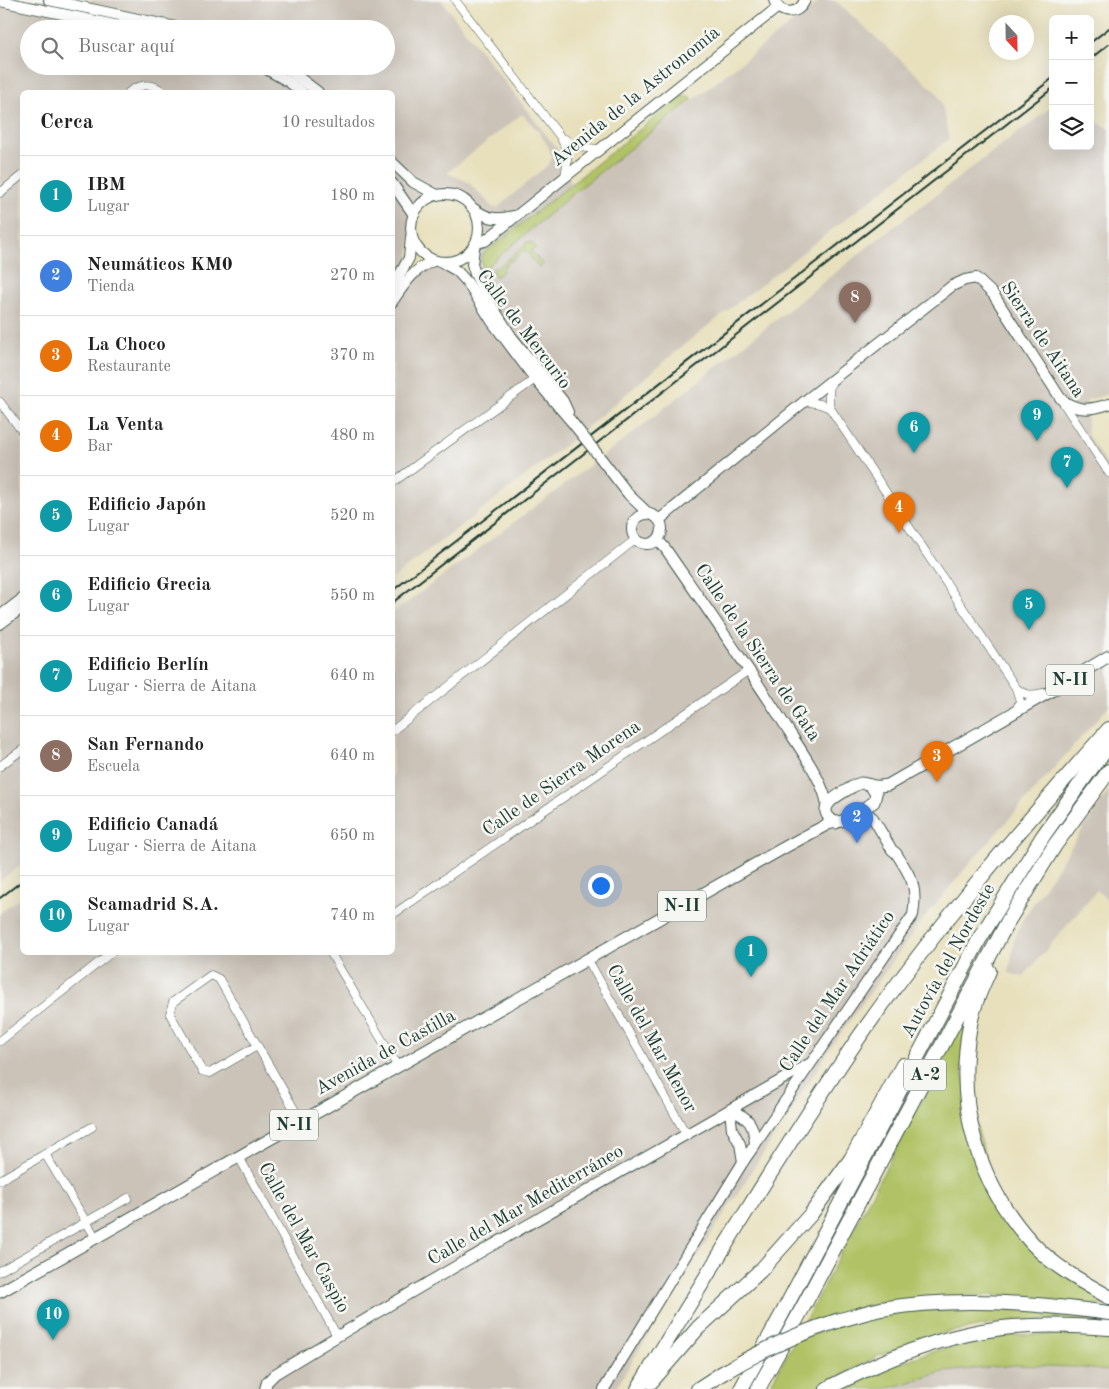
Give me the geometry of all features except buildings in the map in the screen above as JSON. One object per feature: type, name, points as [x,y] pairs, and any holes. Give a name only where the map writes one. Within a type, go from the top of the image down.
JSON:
[{"type":"highway","points":[[638,1389],[762,1187],[861,1036],[909,969],[972,889],[1025,824],[1109,729]]},
{"type":"highway","name":"Autovía del Nordeste","points":[[741,1389],[980,938],[1043,836],[1095,763],[1109,747]]},
{"type":"highway","name":"Autovía del Nordeste","points":[[758,1389],[1008,921],[1055,845],[1109,771]]},
{"type":"highway","points":[[1055,845],[990,968],[977,999],[970,1024],[965,1063],[967,1110],[971,1129],[991,1186],[1008,1212],[1032,1243],[1052,1261],[1079,1280],[1109,1297]]},
{"type":"highway","points":[[645,1389],[698,1328],[761,1270],[811,1214],[851,1159],[948,984],[980,938]]},
{"type":"highway","points":[[698,1389],[748,1358],[781,1342],[811,1329],[879,1309],[927,1303],[969,1302],[1061,1306],[1109,1313]]},
{"type":"highway","points":[[827,1389],[883,1361],[970,1333],[1003,1328],[1038,1326],[1076,1325],[1109,1328]]},
{"type":"main road","name":"N-II","points":[[826,809],[829,801],[858,784],[877,786],[888,784],[1109,656]]},
{"type":"main road","points":[[870,784],[876,794],[875,801]]},
{"type":"main road","name":"N-II","points":[[836,823],[846,820],[875,801]]},
{"type":"main road","points":[[826,809],[828,816],[836,823]]},
{"type":"main road","name":"Avenida de Castilla","points":[[789,845],[821,818],[826,809]]},
{"type":"main road","name":"Avenida de Castilla","points":[[0,1292],[789,845],[818,829],[836,823]]},
{"type":"street","points":[[49,0],[143,20]]},
{"type":"street","points":[[455,0],[566,146],[568,154],[564,177]]},
{"type":"street","points":[[776,4],[786,12],[795,11],[802,6],[805,0]]},
{"type":"street","points":[[0,1],[91,20]]},
{"type":"street","name":"Avenida de la Astronomía","points":[[475,245],[485,240],[599,150],[776,4]]},
{"type":"street","points":[[277,75],[299,90]]},
{"type":"street","points":[[296,75],[315,90]]},
{"type":"street","points":[[133,90],[140,86],[148,85],[155,86],[160,90]]},
{"type":"street","points":[[559,135],[569,144],[599,150]]},
{"type":"street","points":[[395,165],[413,182],[437,195]]},
{"type":"street","points":[[0,193],[20,177]]},
{"type":"street","points":[[9,186],[20,183]]},
{"type":"street","points":[[395,187],[414,214]]},
{"type":"street","points":[[395,283],[409,258],[411,223],[414,214],[420,205],[428,199],[437,195],[450,194],[467,202],[482,215],[502,218],[517,215]]},
{"type":"street","points":[[395,298],[408,278],[420,268],[438,262],[455,262],[465,256],[475,245],[480,228],[474,209]]},
{"type":"street","points":[[411,233],[415,245],[423,254],[438,262]]},
{"type":"street","name":"Calle de Mercurio","points":[[475,245],[472,264],[483,290],[502,322],[563,401],[571,421]]},
{"type":"street","name":"Calle de Mercurio","points":[[438,262],[457,271],[467,282],[493,323],[535,379],[571,421],[629,495]]},
{"type":"street","name":"Sierra de Aitana","points":[[832,380],[952,286],[965,280],[976,278],[993,294],[1109,473]]},
{"type":"street","points":[[531,360],[535,379]]},
{"type":"street","points":[[535,379],[554,389]]},
{"type":"street","points":[[395,481],[535,379]]},
{"type":"street","points":[[629,495],[654,517],[662,525],[662,531],[658,540],[652,544],[641,543],[636,539],[632,533],[632,526],[635,520],[640,516],[654,517],[832,380]]},
{"type":"street","points":[[832,380],[828,400],[830,408],[1016,688],[1020,701],[1016,711]]},
{"type":"street","points":[[1061,400],[1079,408],[1094,408],[1109,404]]},
{"type":"street","points":[[805,401],[830,408]]},
{"type":"street","points":[[0,402],[20,428]]},
{"type":"street","points":[[629,495],[635,520]]},
{"type":"street","points":[[395,729],[636,539]]},
{"type":"street","name":"Calle de la Sierra de Gata","points":[[658,540],[749,670],[796,742],[823,788],[826,809]]},
{"type":"street","points":[[0,616],[20,601]]},
{"type":"street","points":[[0,624],[20,609]]},
{"type":"street","name":"Calle de Sierra Morena","points":[[395,913],[749,670]]},
{"type":"street","points":[[1016,688],[1028,695],[1053,690]]},
{"type":"street","name":"N-II","points":[[875,801],[890,789],[1005,722],[1016,711]]},
{"type":"street","points":[[0,766],[20,751]]},
{"type":"street","points":[[823,788],[832,793],[841,794]]},
{"type":"street","name":"Calle del Mar Adriático","points":[[875,801],[878,816],[896,848],[896,853]]},
{"type":"street","name":"Calle del Mar Adriático","points":[[604,1389],[743,1162],[912,915],[915,892],[911,878],[873,818],[868,814],[860,812]]},
{"type":"street","points":[[0,1041],[108,955]]},
{"type":"street","points":[[335,955],[398,1067]]},
{"type":"street","name":"Calle del Mar Menor","points":[[588,960],[686,1134]]},
{"type":"street","points":[[257,1046],[210,1073],[202,1071],[170,1014],[173,1002],[211,975],[219,979],[301,1121]]},
{"type":"street","name":"Calle del Mar Mediterráneo","points":[[265,1389],[267,1382],[275,1374],[337,1336],[550,1211],[730,1110],[811,1062]]},
{"type":"street","points":[[730,1110],[732,1129],[740,1144],[743,1162]]},
{"type":"street","points":[[730,1110],[746,1118],[751,1124],[755,1145]]},
{"type":"street","points":[[705,1124],[720,1125],[732,1129]]},
{"type":"street","points":[[0,1180],[92,1127]]},
{"type":"street","points":[[45,1154],[96,1238]]},
{"type":"street","name":"Calle del Mar Caspio","points":[[239,1157],[337,1336]]},
{"type":"street","points":[[0,1271],[128,1198]]},
{"type":"shaded area","points":[[0,0],[441,0],[558,150],[575,192],[822,0],[832,0],[838,3],[937,93],[942,105],[949,139],[691,339],[573,439],[395,576],[395,300],[433,261],[443,263],[511,336],[475,274],[480,228],[478,217],[474,209],[459,197],[450,194],[437,195],[420,205],[411,223],[409,258],[395,284],[395,90],[20,90],[20,601],[0,616]],"holes":[[[522,114],[538,131],[551,154],[549,164],[497,208],[492,207],[468,182],[447,173]]]},
{"type":"shaded area","points":[[1049,109],[1049,150],[1094,150],[1094,121],[1109,128],[1109,394],[1087,400],[1087,434],[1109,468],[1109,706],[969,864],[921,922],[833,1044],[615,1389],[0,1389],[0,913],[20,898],[20,955],[395,955],[395,612],[628,437],[874,242]]},
{"type":"shaded area","points":[[20,609],[20,866],[0,881],[0,624]]},
{"type":"shaded area","points":[[1109,790],[1109,902],[1097,890],[1023,977],[1009,973],[1014,941],[1023,919]]},
{"type":"shaded area","points":[[1015,1365],[1075,1367],[1109,1371],[1109,1389],[887,1389],[943,1372]]},
{"type":"green space","points":[[682,96],[689,96],[693,99],[575,192],[484,269],[481,260],[482,255]]},
{"type":"green space","points":[[525,243],[532,243],[536,247],[531,251],[543,265],[539,268],[525,250],[502,268],[504,270],[496,277],[493,269],[497,268],[526,245]]},
{"type":"green space","points":[[972,1005],[961,1068],[1000,1211],[1109,1301],[1109,1306],[1002,1295],[951,1296],[889,1302],[847,1311],[803,1325]]},
{"type":"green space","points":[[964,1308],[1045,1311],[1109,1318],[1109,1323],[1067,1319],[1016,1320],[943,1333],[878,1356],[832,1380],[819,1389],[768,1389],[795,1340],[861,1318],[906,1311]]},
{"type":"green space","points":[[1088,1334],[1109,1336],[1109,1371],[1075,1367],[1015,1365],[943,1372],[887,1389],[842,1389],[877,1370],[938,1350],[1015,1335]]},
{"type":"railway","points":[[1094,40],[1109,28]]},
{"type":"railway","points":[[1094,56],[1109,44]]},
{"type":"railway","points":[[395,589],[1049,81]]},
{"type":"railway","points":[[395,601],[1049,91]]},
{"type":"railway","points":[[0,898],[20,883]]},
{"type":"place","name":"San Fernando","points":[[855,323]]},
{"type":"place","name":"Edificio Canadá","points":[[1037,441]]},
{"type":"place","name":"Edificio Grecia","points":[[914,453]]},
{"type":"place","name":"Edificio Berlín","points":[[1067,488]]},
{"type":"place","name":"La Venta","points":[[899,533]]},
{"type":"place","name":"Edificio Japón","points":[[1029,630]]},
{"type":"place","name":"La Choco","points":[[937,782]]},
{"type":"place","name":"Neumáticos KM0","points":[[857,843]]},
{"type":"place","name":"IBM","points":[[751,977]]},
{"type":"place","name":"Scamadrid S.A.","points":[[53,1340]]}]
